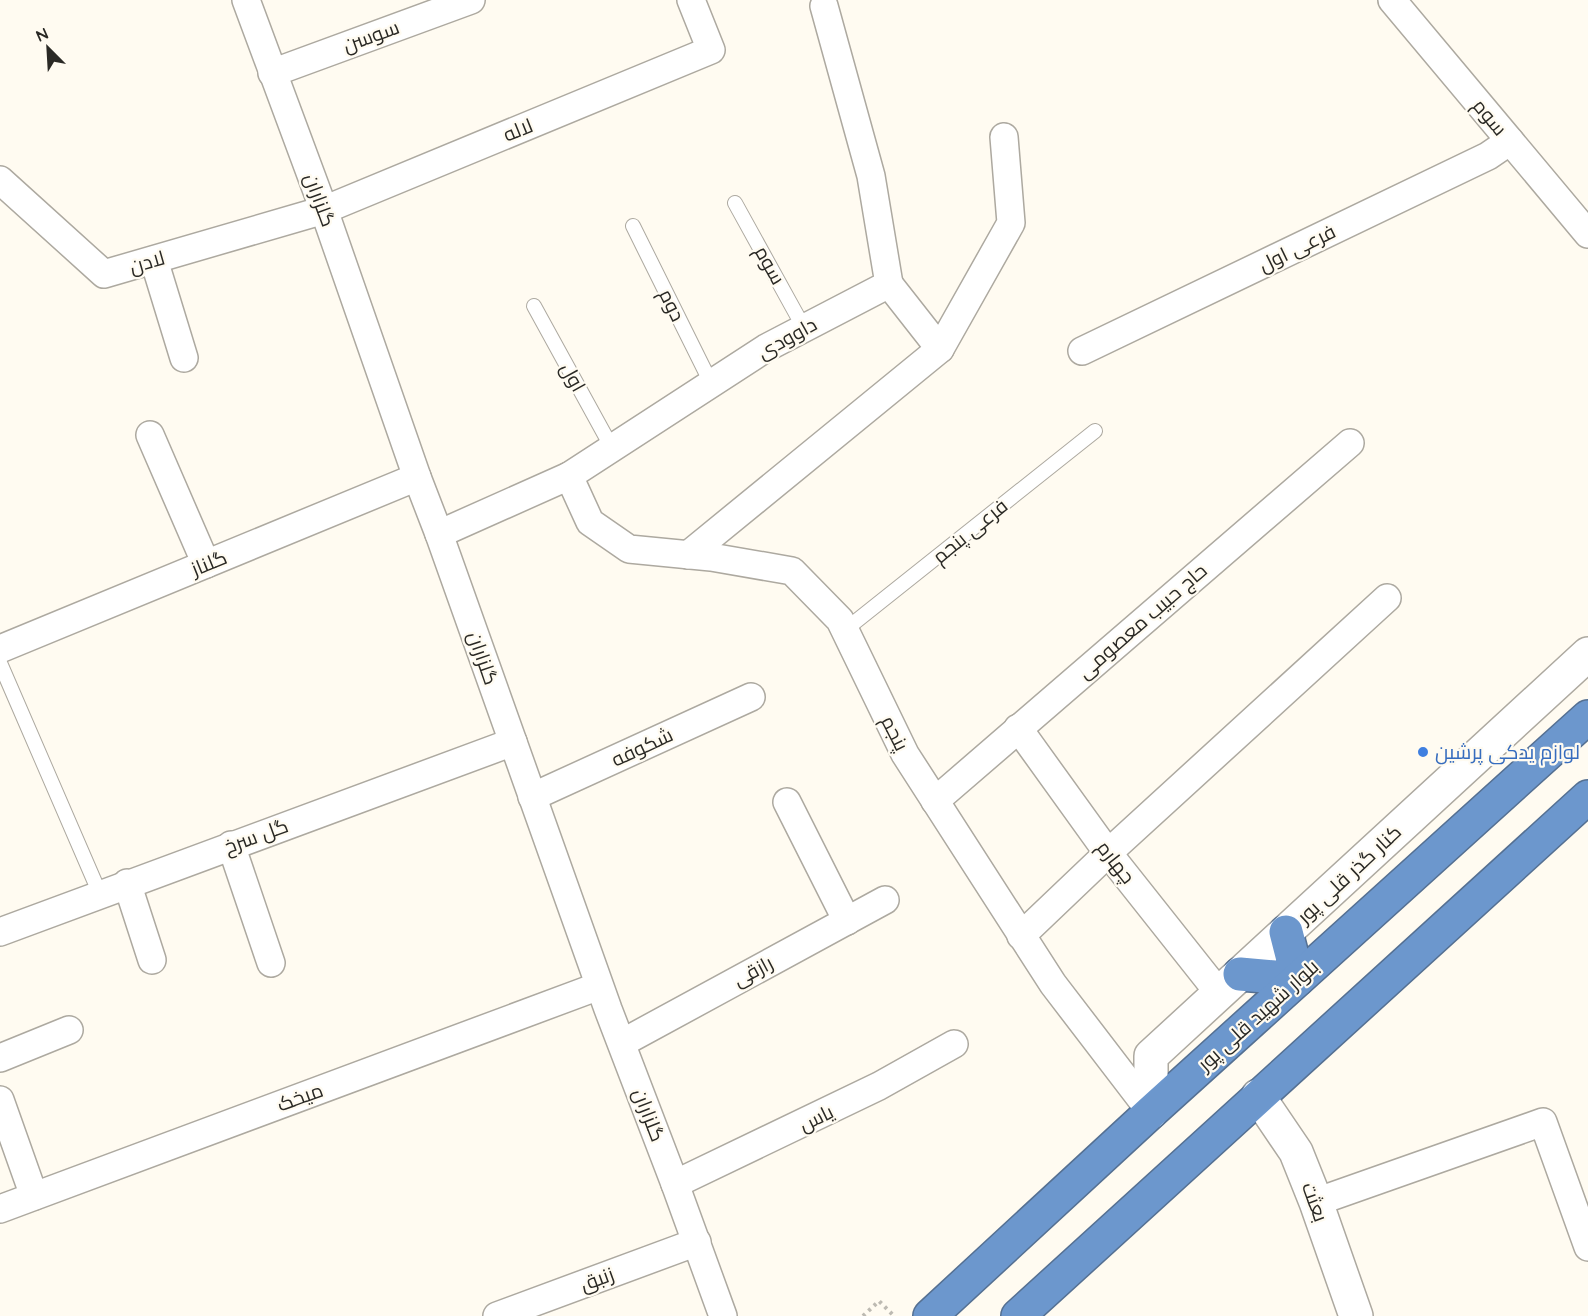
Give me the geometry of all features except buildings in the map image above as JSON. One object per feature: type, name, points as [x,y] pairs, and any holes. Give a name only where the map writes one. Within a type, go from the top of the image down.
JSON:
[{"type":"highway","name":"بلوار شهید قلی پور","points":[[930,1316],[1150,1112],[1588,717]]},
{"type":"highway","points":[[1018,1316],[1588,797]]},
{"type":"highway","points":[[1230,984],[1298,980],[1286,932]]},
{"type":"street","name":"گلزاران","points":[[246,0],[324,210],[417,477],[600,986],[723,1316]]},
{"type":"street","name":"سوسن","points":[[272,73],[471,0]]},
{"type":"street","name":"لاله","points":[[324,210],[711,50],[691,0]]},
{"type":"street","name":"سوم","points":[[1392,0],[1588,234]]},
{"type":"street","points":[[825,6],[872,176],[889,284],[940,349]]},
{"type":"street","points":[[688,555],[940,349],[1011,224],[1004,137]]},
{"type":"street","name":"فرعی اول","points":[[1082,351],[1477,161],[1510,141]]},
{"type":"street","name":"لادن","points":[[0,180],[104,274],[324,210]]},
{"type":"street","points":[[154,260],[184,358]]},
{"type":"street","name":"داوودی","points":[[439,534],[569,476],[766,348],[889,284]]},
{"type":"street","points":[[150,435],[206,564]]},
{"type":"street","name":"حاج حبیب معصومی","points":[[935,801],[1350,443]]},
{"type":"street","name":"پنجم","points":[[569,476],[590,522],[629,549],[711,557],[792,572],[840,620],[904,754],[1053,984],[1150,1112]]},
{"type":"street","name":"گلناز","points":[[0,649],[417,477]]},
{"type":"street","points":[[1021,936],[1108,853],[1387,598]]},
{"type":"street","name":"کنار گذر قلی پور","points":[[1150,1112],[1150,1056],[1588,654]]},
{"type":"street","name":"شکوفه","points":[[532,797],[751,697]]},
{"type":"street","name":"چهارم","points":[[1018,728],[1108,853],[1230,984]]},
{"type":"street","name":"گل سرخ","points":[[0,932],[513,742]]},
{"type":"street","points":[[788,802],[847,921]]},
{"type":"street","points":[[231,846],[271,963]]},
{"type":"street","points":[[127,884],[152,960]]},
{"type":"street","name":"رازقی","points":[[622,1043],[885,900]]},
{"type":"street","name":"میخک","points":[[0,1209],[600,986]]},
{"type":"street","points":[[0,1058],[69,1030]]},
{"type":"street","name":"یاس","points":[[675,1184],[879,1086],[954,1044]]},
{"type":"street","name":"بعثت","points":[[1258,1096],[1296,1152],[1356,1316]]},
{"type":"street","points":[[0,1100],[34,1196]]},
{"type":"street","points":[[1316,1202],[1543,1122],[1588,1246]]},
{"type":"street","name":"زنبق","points":[[497,1316],[697,1242]]},
{"type":"lane","name":"سوم","points":[[735,203],[804,328]]},
{"type":"lane","name":"دوم","points":[[633,226],[711,383]]},
{"type":"lane","name":"اول","points":[[534,306],[612,448]]},
{"type":"lane","name":"فرعی پنجم","points":[[845,630],[1095,431]]},
{"type":"lane","points":[[0,663],[100,894]]},
{"type":"path","points":[[863,1316],[879,1301],[894,1316]]},
{"type":"place","name":"لوازم یدکی پرشین","points":[[1423,752]]}]
